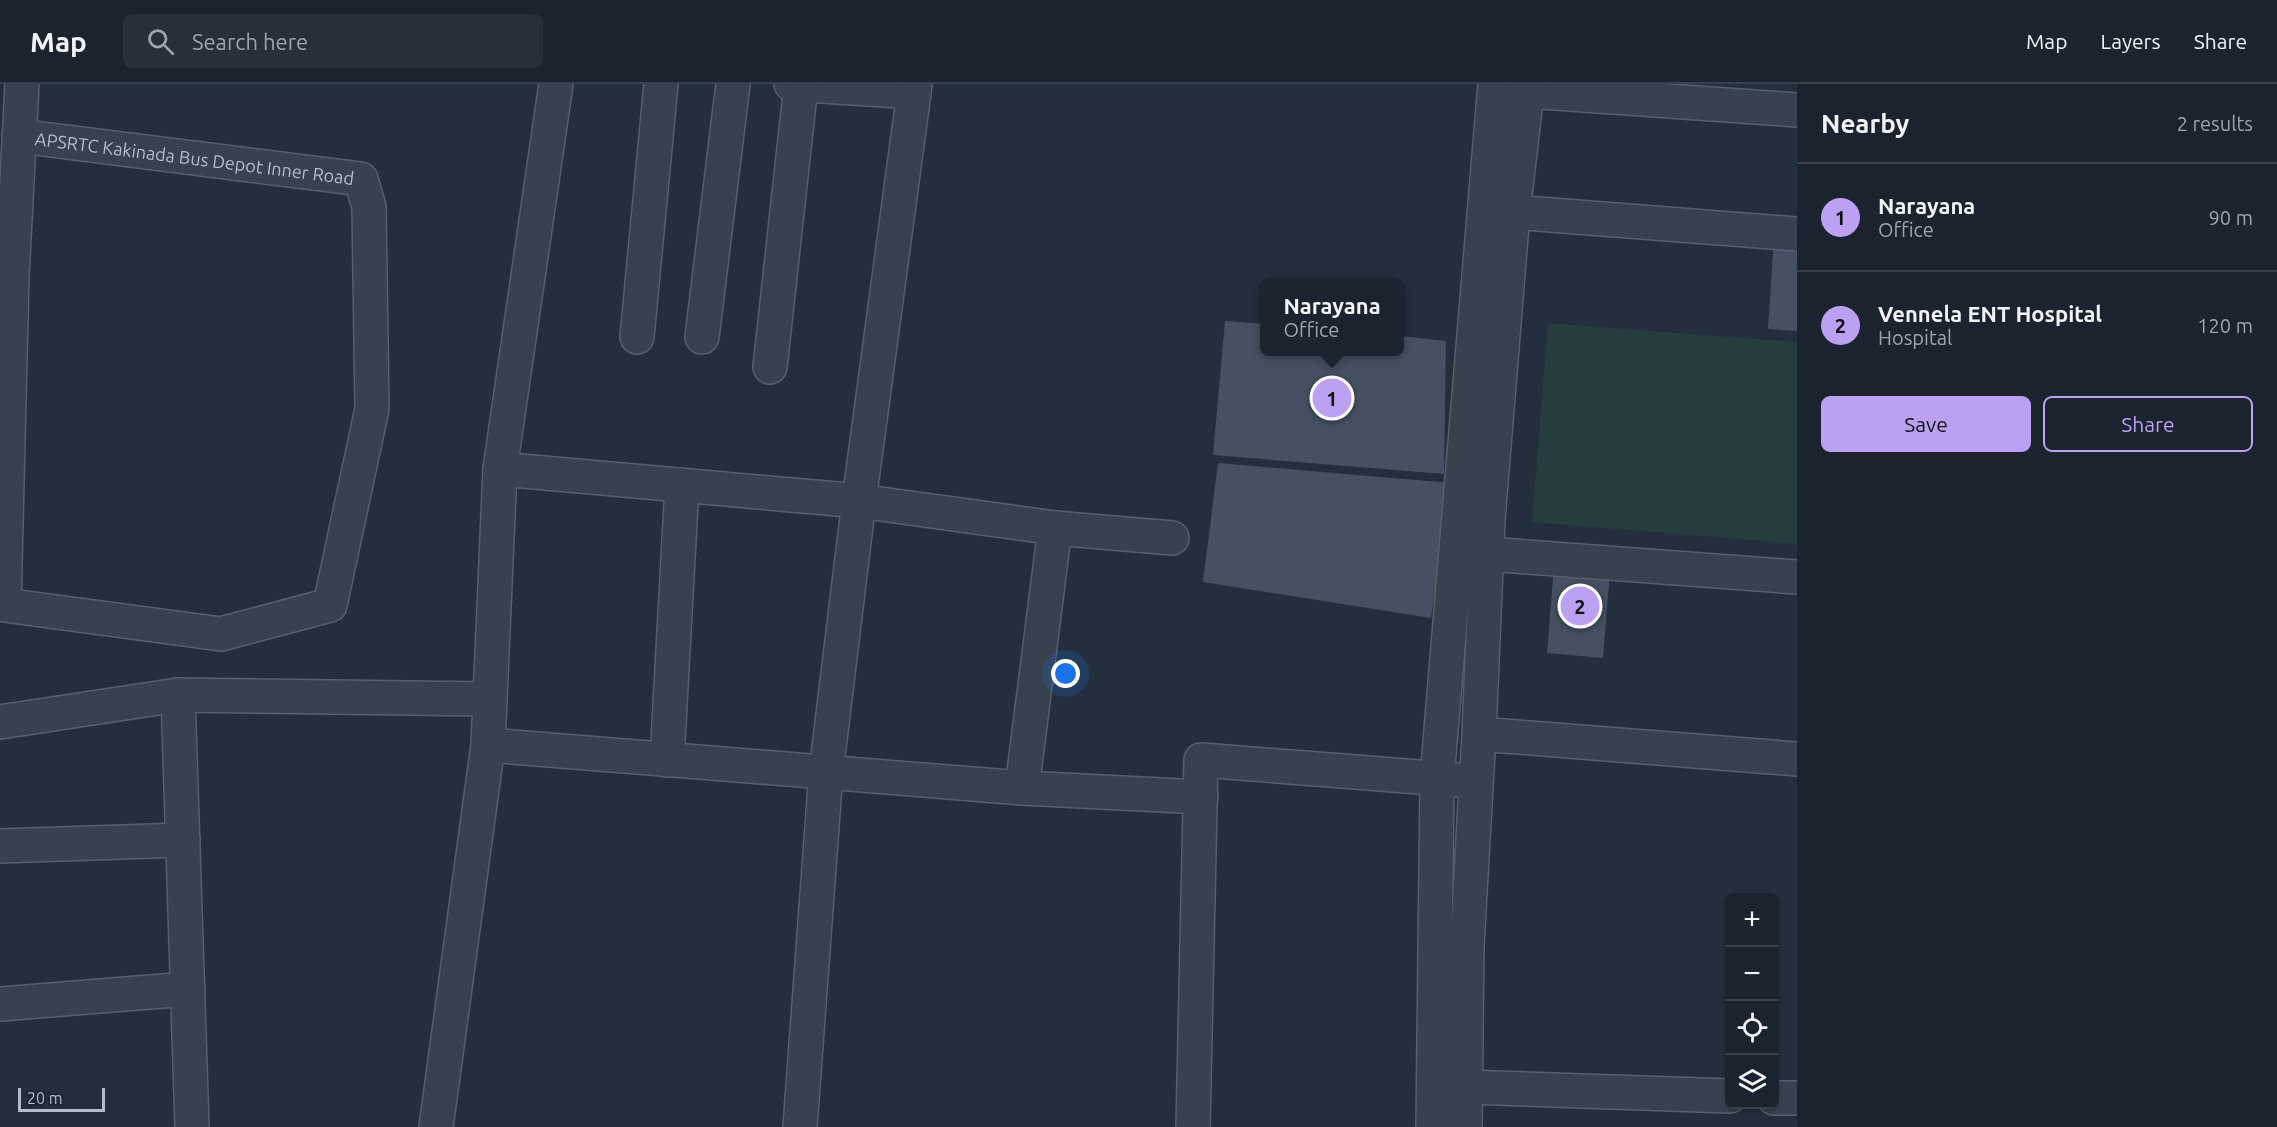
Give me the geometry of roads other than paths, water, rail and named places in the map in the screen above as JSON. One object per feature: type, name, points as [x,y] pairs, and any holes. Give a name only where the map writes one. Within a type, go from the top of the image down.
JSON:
[{"type":"street","name":"APSRTC Kakinada Bus Depot Inner Road","points":[[20,136],[361,179],[369,207],[372,409],[330,605],[221,634],[4,605],[12,277],[22,84]]},
{"type":"street","points":[[436,1127],[488,745],[500,469],[556,84]]},
{"type":"street","points":[[637,337],[662,84]]},
{"type":"street","points":[[702,338],[733,84]]},
{"type":"street","points":[[791,84],[914,88],[859,501],[826,772],[800,1127]]},
{"type":"street","points":[[1433,1127],[1437,778],[1495,84]]},
{"type":"street","points":[[770,367],[801,85]]},
{"type":"street","points":[[1465,1127],[1467,946],[1487,554],[1512,212],[1527,87],[1797,110]]},
{"type":"street","points":[[1512,212],[1797,234]]},
{"type":"street","points":[[500,469],[859,501],[1055,528],[1172,538]]},
{"type":"street","points":[[668,760],[682,485]]},
{"type":"street","points":[[1022,788],[1055,528]]},
{"type":"street","points":[[1487,554],[1797,576]]},
{"type":"street","points":[[0,722],[178,695],[489,699]]},
{"type":"street","points":[[178,695],[192,1127]]},
{"type":"street","points":[[1479,734],[1797,759]]},
{"type":"street","points":[[488,745],[1022,788],[1201,798]]},
{"type":"street","points":[[1193,1127],[1201,760],[1476,782]]},
{"type":"street","points":[[0,846],[183,840]]},
{"type":"street","points":[[0,1004],[188,989]]},
{"type":"street","points":[[1466,1087],[1725,1096]]},
{"type":"street","points":[[1779,1098],[1797,1098]]},
{"type":"place","name":"Narayana","points":[[1332,398]]},
{"type":"place","name":"Vennela ENT Hospital","points":[[1580,606]]}]
